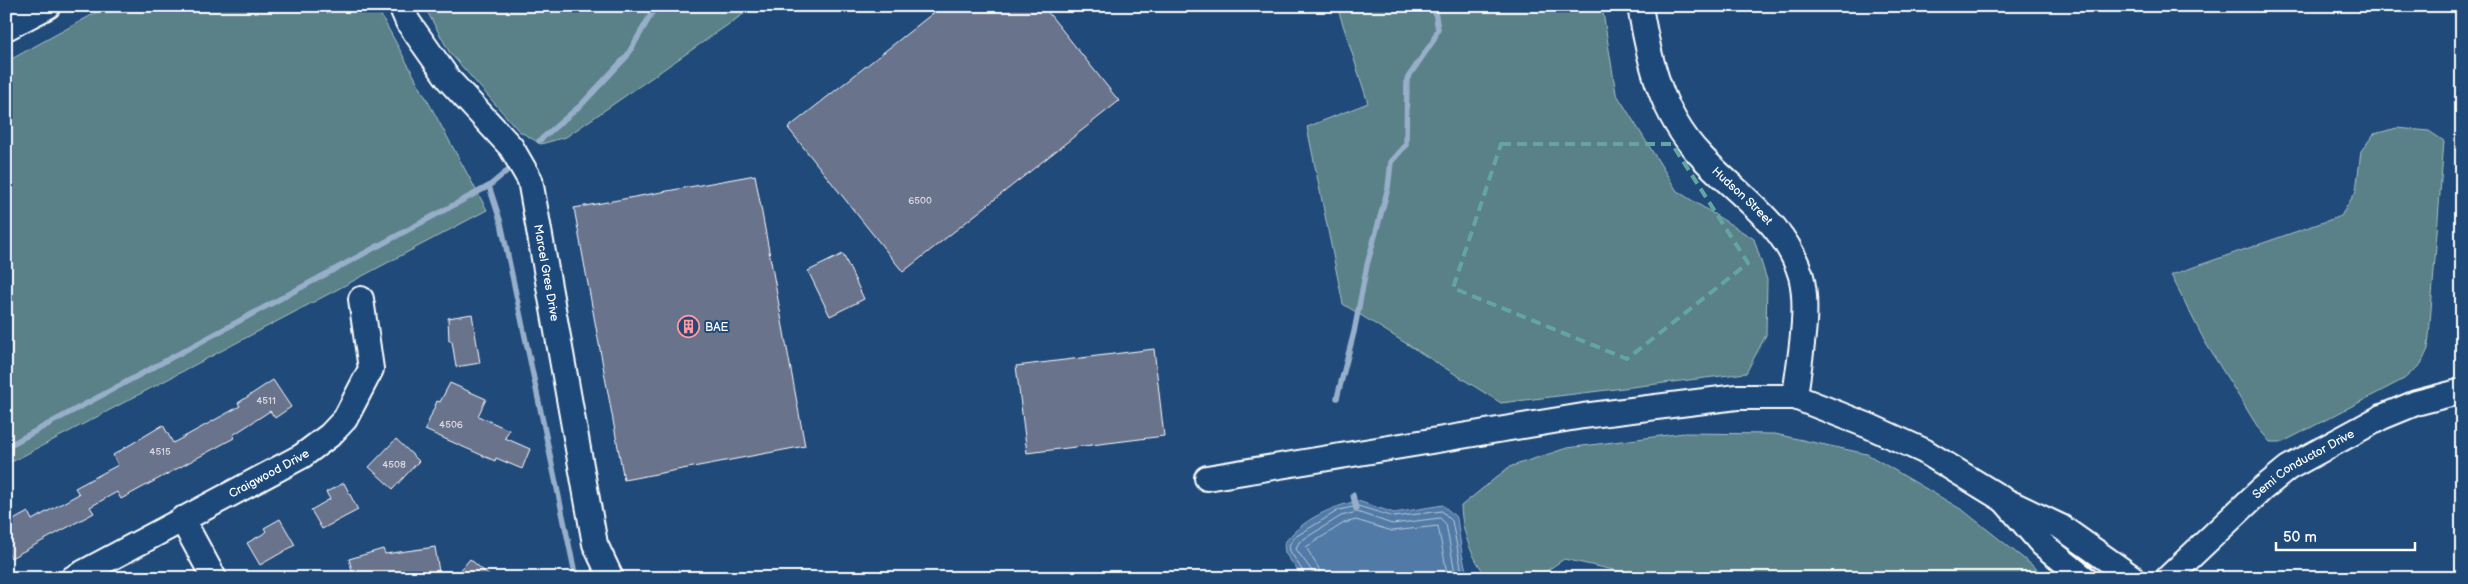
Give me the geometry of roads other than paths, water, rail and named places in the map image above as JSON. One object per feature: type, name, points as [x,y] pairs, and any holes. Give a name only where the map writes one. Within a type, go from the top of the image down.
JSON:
[{"type":"street","points":[[6,28],[48,6]]},
{"type":"street","name":"Marcel Gres Drive","points":[[400,6],[408,22],[449,80],[511,147],[530,180],[595,544],[611,578]]},
{"type":"street","name":"Hudson Street","points":[[1640,6],[1660,93],[1675,123],[1699,155],[1768,220],[1787,244],[1801,277],[1804,320],[1795,397]]},
{"type":"street","name":"Craigwood Drive","points":[[73,578],[302,456],[330,435],[345,419],[371,369],[360,299]]},
{"type":"street","name":"Semi Conductor Drive","points":[[2168,578],[2261,490],[2288,468],[2382,417],[2416,404],[2462,391]]},
{"type":"street","points":[[1208,478],[1583,416],[1737,397],[1795,397],[1869,426],[1924,451],[2004,500],[2061,527],[2133,578]]},
{"type":"street","points":[[2004,500],[2042,544],[2084,578]]},
{"type":"street","points":[[182,519],[214,578]]},
{"type":"water","points":[[1358,501],[1394,513],[1443,505],[1457,518],[1462,554],[1468,578],[1303,578],[1285,553],[1284,544],[1298,528],[1317,516],[1348,503]]},
{"type":"waterway","points":[[539,141],[582,104],[627,56],[656,6]]},
{"type":"waterway","points":[[1337,398],[1354,332],[1367,265],[1388,188],[1391,162],[1406,145],[1407,79],[1433,41],[1438,29],[1434,6]]},
{"type":"waterway","points":[[6,447],[489,186],[507,171]]},
{"type":"waterway","points":[[489,186],[501,223],[576,578]]},
{"type":"waterway","points":[[1353,495],[1356,509]]},
{"type":"place","name":"BAE","points":[[689,327]]}]
